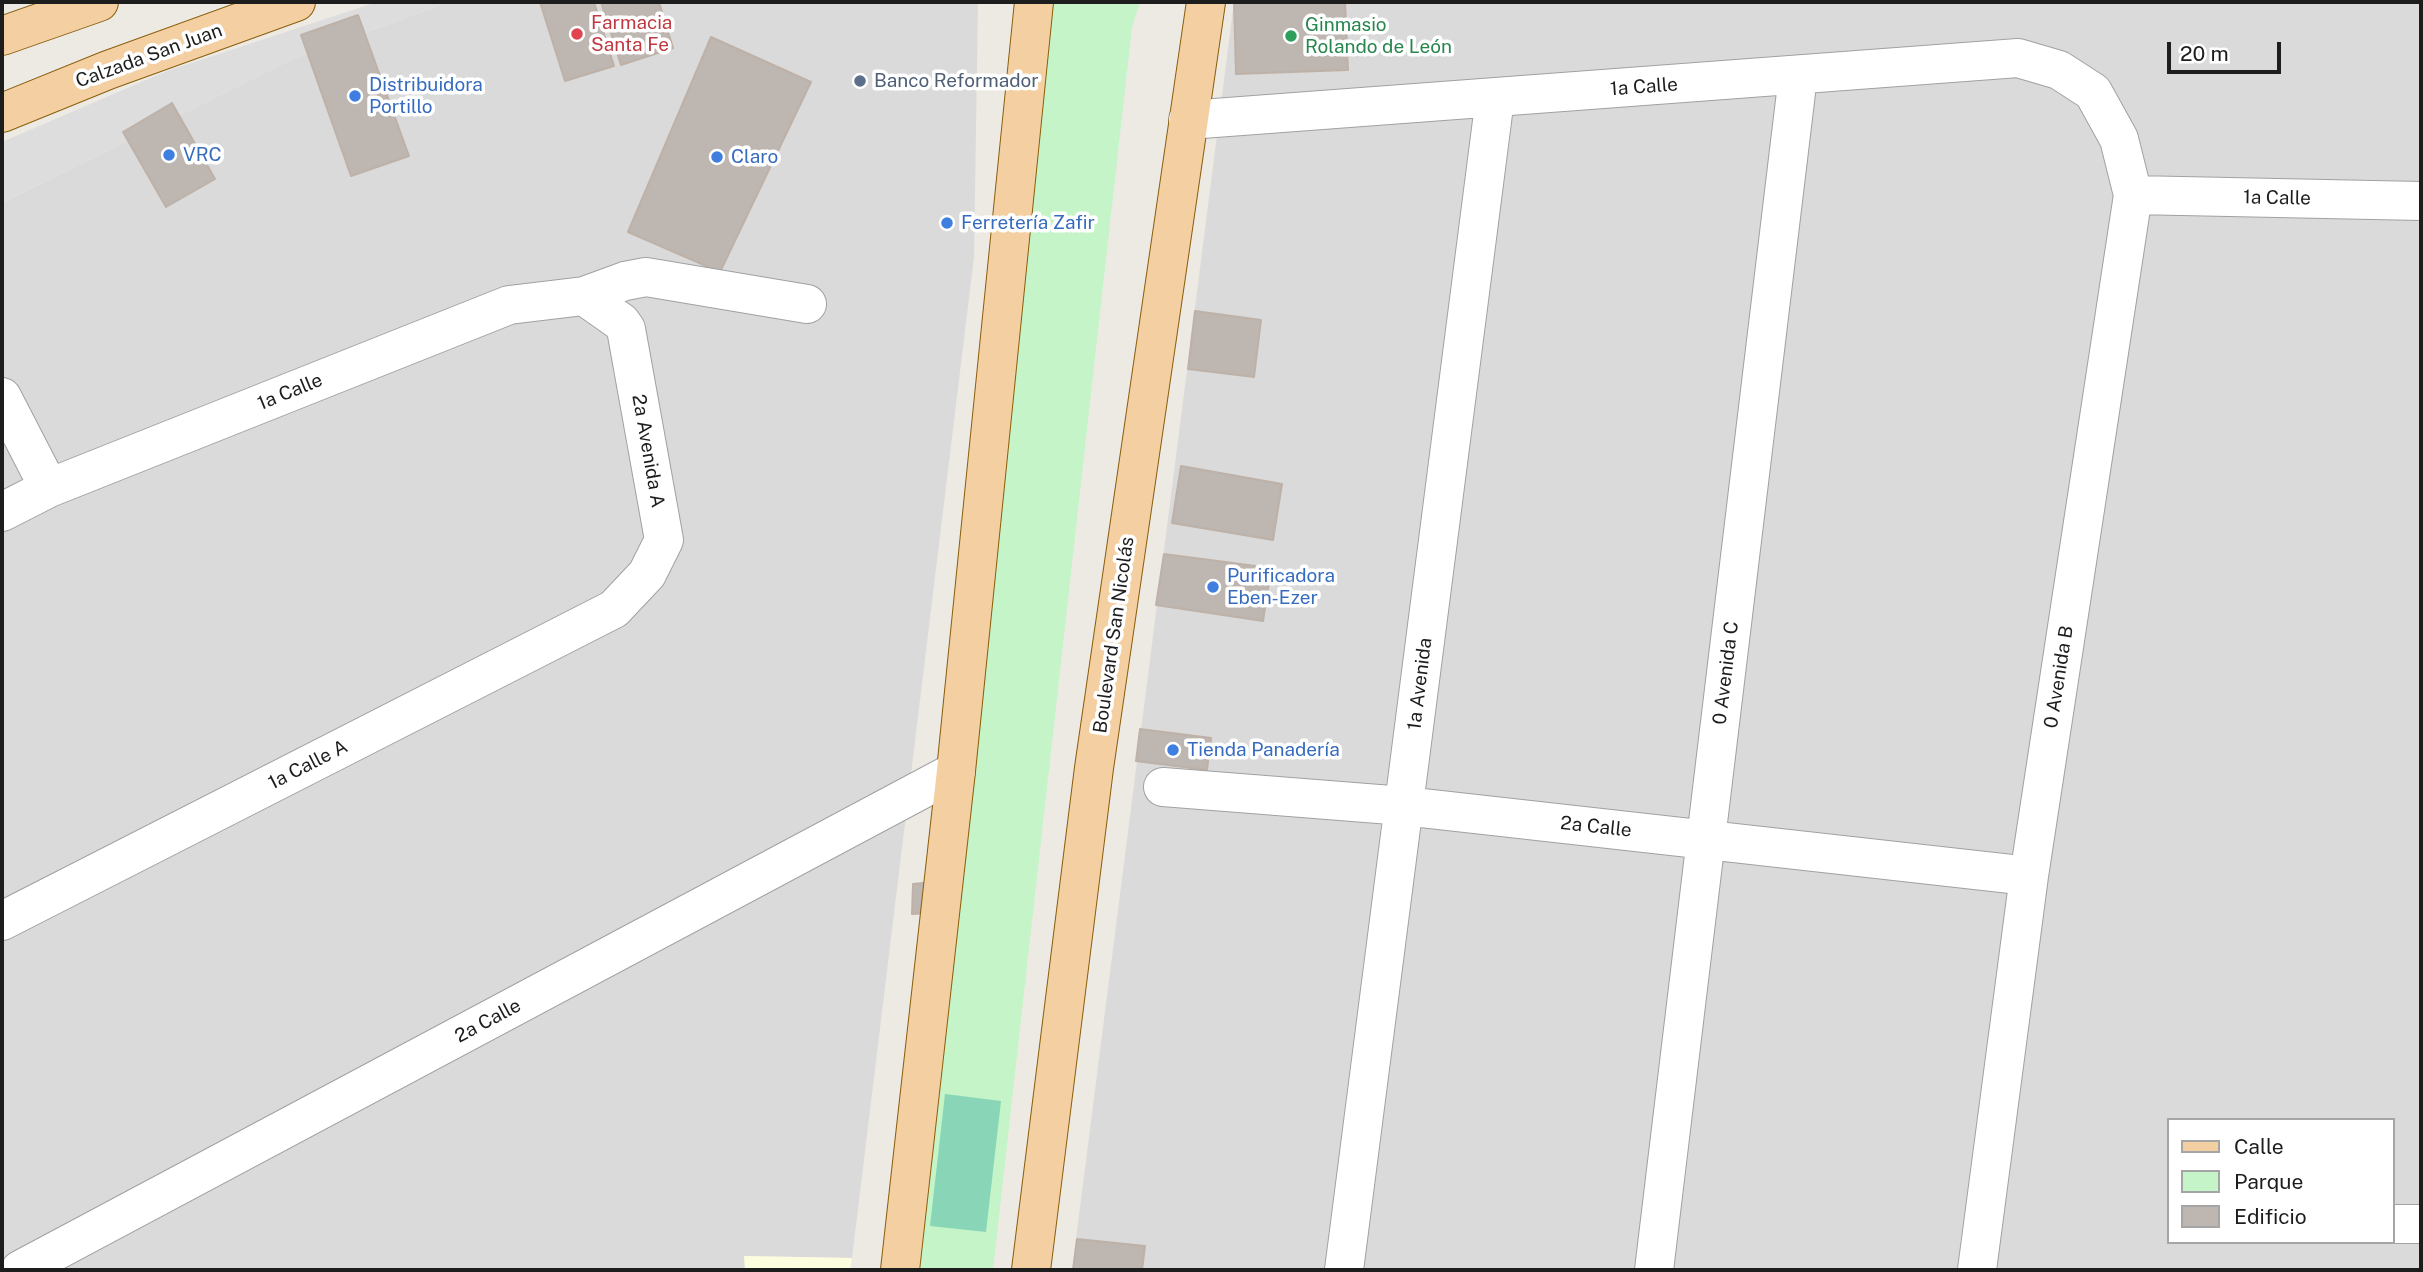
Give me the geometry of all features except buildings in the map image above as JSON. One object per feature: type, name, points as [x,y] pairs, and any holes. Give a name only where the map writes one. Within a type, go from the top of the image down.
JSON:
[{"type":"main road","points":[[2,36],[99,2]]},
{"type":"main road","name":"Calzada San Juan","points":[[2,113],[108,70],[296,2]]},
{"type":"main road","name":"Boulevard San Nicolás","points":[[1031,1270],[1094,768],[1206,2]]},
{"type":"main road","points":[[900,1270],[956,771],[1035,3]]},
{"type":"street","name":"1a Calle","points":[[1188,120],[2018,58],[2059,70],[2093,92]]},
{"type":"street","name":"0 Avenida C","points":[[1654,1270],[1798,76]]},
{"type":"street","name":"0 Avenida B","points":[[1977,1270],[2029,876],[2133,195],[2119,139],[2093,92]]},
{"type":"street","name":"1a Avenida","points":[[1344,1270],[1495,98]]},
{"type":"street","name":"1a Calle","points":[[2133,195],[2421,201]]},
{"type":"street","name":"1a Calle","points":[[2,512],[49,488],[509,305],[584,296],[625,281],[646,277],[807,304]]},
{"type":"street","name":"2a Avenida A","points":[[584,296],[621,322],[625,329],[664,540],[647,574],[614,609]]},
{"type":"street","points":[[2,397],[49,488]]},
{"type":"street","name":"1a Calle A","points":[[2,921],[614,609]]},
{"type":"street","name":"2a Calle","points":[[20,1270],[956,771]]},
{"type":"street","name":"2a Calle","points":[[1163,786],[1404,806],[2029,876]]},
{"type":"street","points":[[2395,1224],[2421,1224]]},
{"type":"shaded area","points":[[377,2],[449,2],[293,59],[2,203],[2,142],[167,71]]},
{"type":"shaded area","points":[[449,2],[978,2],[974,257],[852,1258],[744,1256],[745,1270],[2,1270],[2,203],[293,59]]},
{"type":"shaded area","points":[[1234,2],[2421,2],[2421,1270],[1072,1270]]},
{"type":"shaded area","points":[[744,1256],[852,1258],[850,1270],[745,1270]]},
{"type":"green space","points":[[1033,2],[1140,2],[1132,27],[993,1270],[916,1270]]},
{"type":"green space","points":[[945,1094],[1001,1101],[986,1232],[930,1226]]},
{"type":"place","name":"Farmacia Santa Fe","points":[[577,34]]},
{"type":"place","name":"Ginmasio Rolando de León","points":[[1291,36]]},
{"type":"place","name":"Banco Reformador","points":[[860,81]]},
{"type":"place","name":"Distribuidora Portillo","points":[[355,96]]},
{"type":"place","name":"VRC","points":[[169,155]]},
{"type":"place","name":"Claro","points":[[717,157]]},
{"type":"place","name":"Ferretería Zafir","points":[[947,223]]},
{"type":"place","name":"Purificadora Eben-Ezer","points":[[1213,587]]},
{"type":"place","name":"Tienda Panadería","points":[[1173,750]]}]
